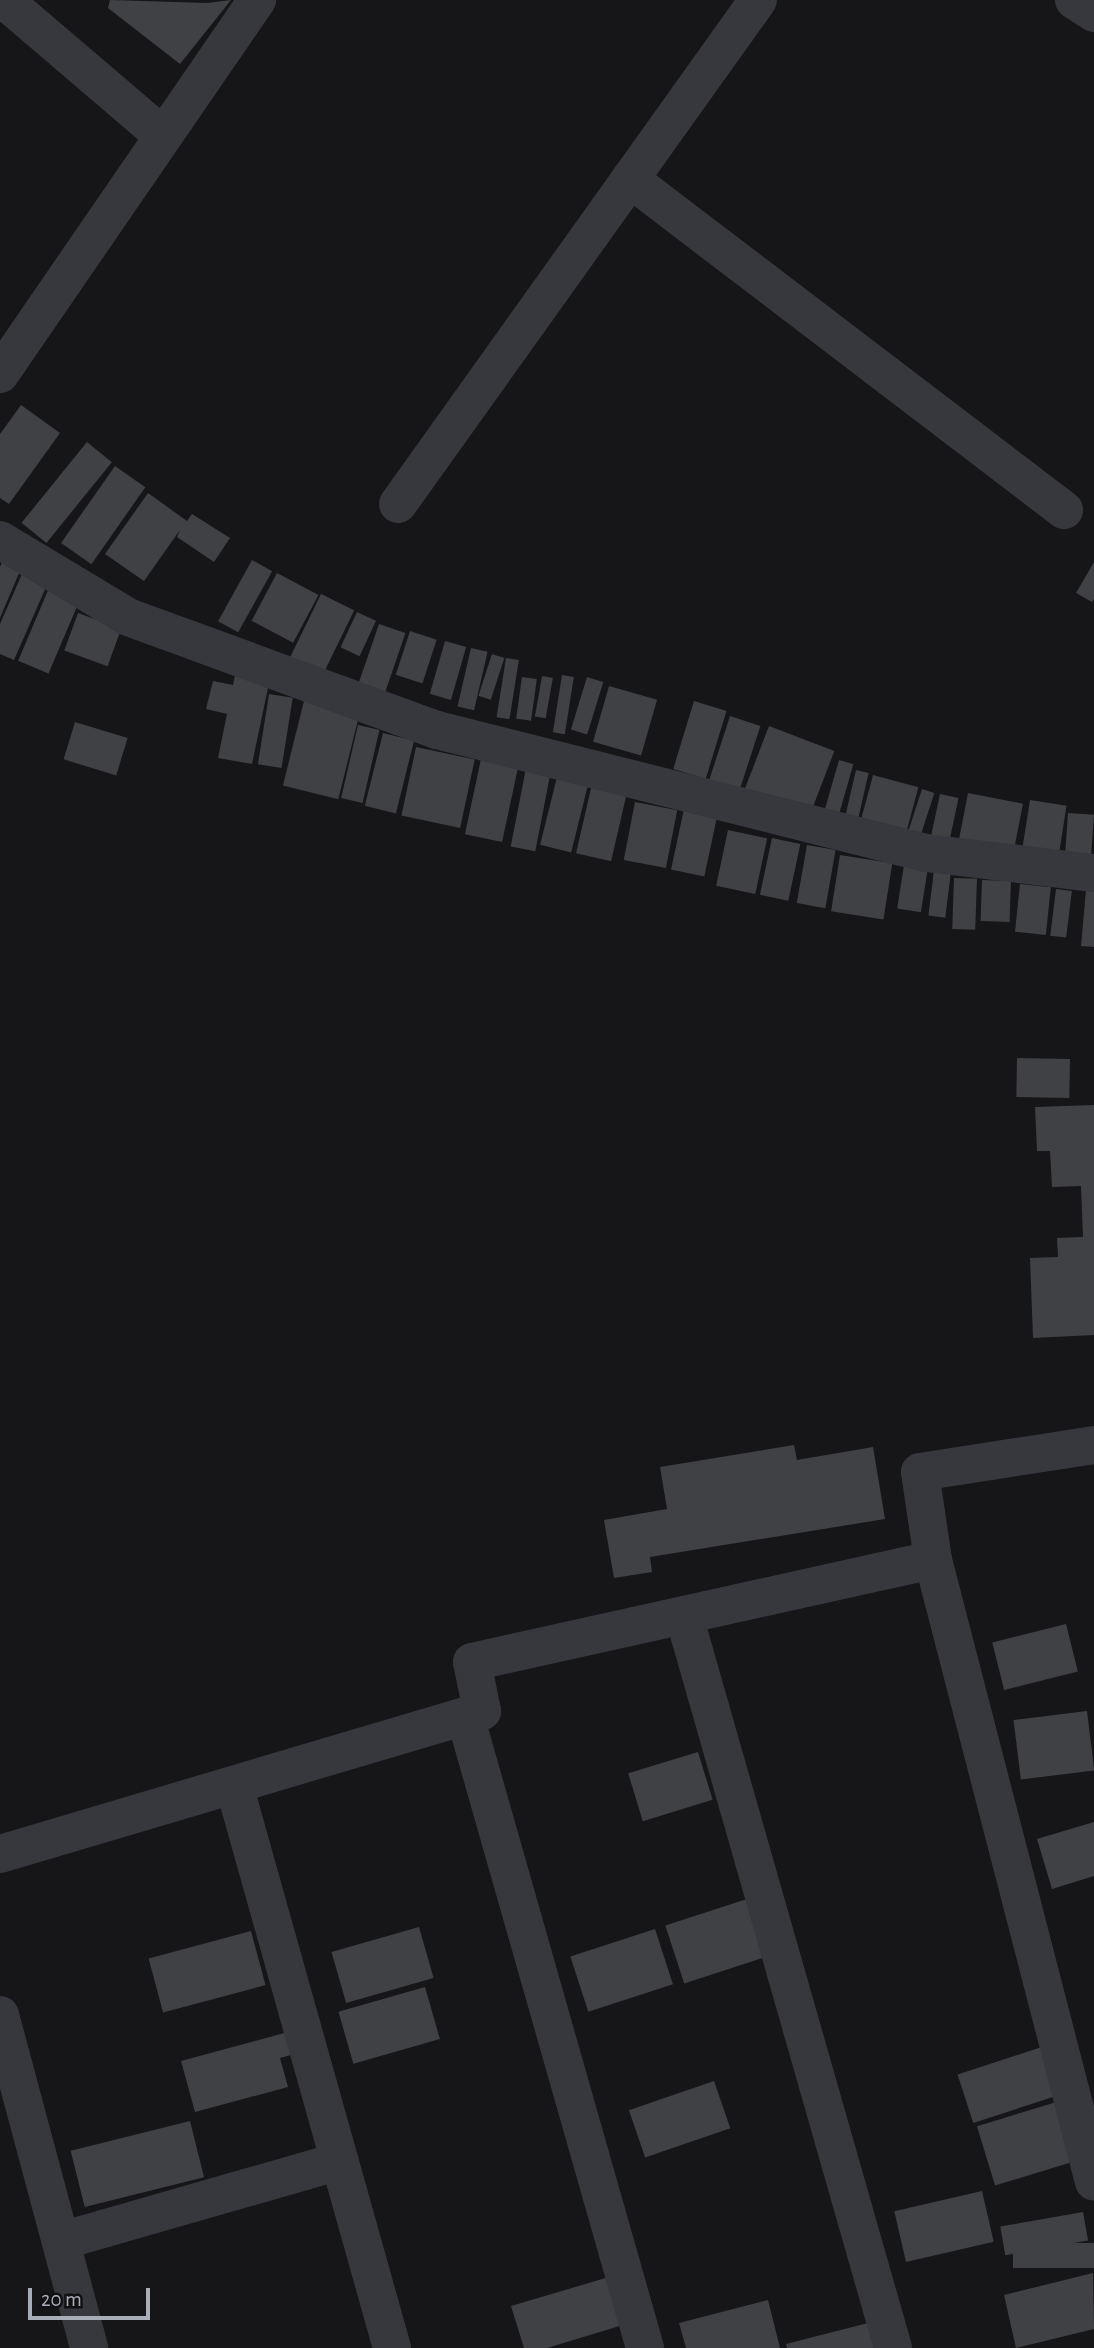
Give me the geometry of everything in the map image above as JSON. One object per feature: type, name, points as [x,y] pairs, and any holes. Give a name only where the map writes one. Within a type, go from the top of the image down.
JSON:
[{"type":"street","points":[[4,0],[163,136]]},
{"type":"street","points":[[0,374],[257,0]]},
{"type":"street","points":[[398,504],[758,0]]},
{"type":"street","points":[[1074,0],[1094,13]]},
{"type":"street","points":[[630,179],[1064,510]]},
{"type":"street","points":[[0,540],[128,617],[437,730],[926,853],[1094,873]]},
{"type":"street","points":[[1094,1445],[920,1472],[933,1560],[1094,2182]]},
{"type":"street","points":[[0,1854],[482,1711],[472,1662],[933,1560]]},
{"type":"street","points":[[684,1616],[893,2348]]},
{"type":"street","points":[[465,1716],[645,2348]]},
{"type":"street","points":[[234,1785],[392,2348]]},
{"type":"street","points":[[0,2015],[89,2348]]},
{"type":"street","points":[[61,2241],[340,2161]]},
{"type":"building","points":[[110,0],[207,3],[231,0],[180,64],[108,8]]},
{"type":"building","points":[[21,405],[60,433],[9,504],[0,498],[0,434]]},
{"type":"building","points":[[87,442],[112,462],[46,543],[22,523]]},
{"type":"building","points":[[115,466],[145,487],[91,564],[61,543]]},
{"type":"building","points":[[148,493],[187,521],[192,514],[230,538],[214,562],[177,537],[180,530],[144,581],[105,554]]},
{"type":"building","points":[[3,559],[22,566],[0,618],[0,567]]},
{"type":"building","points":[[252,560],[272,571],[238,632],[218,621]]},
{"type":"building","points":[[1094,562],[1094,599],[1092,602],[1076,593]]},
{"type":"building","points":[[277,573],[318,595],[293,643],[252,621]]},
{"type":"building","points":[[22,574],[47,585],[14,660],[0,654],[0,624]]},
{"type":"building","points":[[49,588],[79,601],[49,674],[18,661]]},
{"type":"building","points":[[321,594],[354,610],[323,675],[289,659]]},
{"type":"building","points":[[357,612],[376,621],[360,656],[341,647]]},
{"type":"building","points":[[78,613],[121,629],[108,666],[64,651]]},
{"type":"building","points":[[379,624],[405,633],[385,693],[358,684]]},
{"type":"building","points":[[410,631],[437,640],[422,683],[396,675]]},
{"type":"building","points":[[445,641],[466,647],[451,700],[430,694]]},
{"type":"building","points":[[471,648],[488,652],[474,710],[458,706]]},
{"type":"building","points":[[492,654],[504,658],[491,700],[478,696]]},
{"type":"building","points":[[506,658],[519,660],[509,719],[497,717]]},
{"type":"building","points":[[235,675],[269,683],[252,764],[218,758],[227,714],[206,709],[213,681],[233,685]]},
{"type":"building","points":[[562,675],[574,677],[565,734],[553,732]]},
{"type":"building","points":[[542,676],[553,678],[546,718],[535,716]]},
{"type":"building","points":[[522,677],[537,679],[531,721],[516,719]]},
{"type":"building","points":[[587,677],[603,682],[587,735],[571,730]]},
{"type":"building","points":[[609,686],[657,700],[641,756],[593,742]]},
{"type":"building","points":[[269,694],[293,698],[282,768],[258,764]]},
{"type":"building","points":[[304,701],[359,715],[338,799],[283,785]]},
{"type":"building","points":[[694,701],[727,711],[706,779],[673,769]]},
{"type":"building","points":[[730,716],[760,726],[739,792],[708,783]]},
{"type":"building","points":[[75,722],[128,738],[116,775],[64,759]]},
{"type":"building","points":[[358,725],[379,730],[363,803],[341,798]]},
{"type":"building","points":[[769,726],[834,751],[809,816],[744,791]]},
{"type":"building","points":[[383,733],[414,741],[396,814],[365,806]]},
{"type":"building","points":[[416,747],[475,759],[460,828],[401,815]]},
{"type":"building","points":[[482,754],[519,762],[502,842],[465,834]]},
{"type":"building","points":[[839,760],[853,764],[839,814],[825,810]]},
{"type":"building","points":[[526,768],[551,773],[535,851],[511,847]]},
{"type":"building","points":[[856,770],[869,773],[856,829],[843,827]]},
{"type":"building","points":[[558,773],[589,781],[571,853],[540,845]]},
{"type":"building","points":[[873,775],[918,787],[905,836],[860,824]]},
{"type":"building","points":[[592,784],[627,792],[611,861],[576,853]]},
{"type":"building","points":[[922,789],[934,793],[920,837],[908,833]]},
{"type":"building","points":[[968,793],[1023,804],[1013,853],[958,842]]},
{"type":"building","points":[[940,794],[959,798],[948,848],[929,844]]},
{"type":"building","points":[[1030,800],[1067,806],[1059,855],[1022,849]]},
{"type":"building","points":[[635,802],[677,810],[666,868],[624,860]]},
{"type":"building","points":[[685,804],[718,811],[704,877],[671,870]]},
{"type":"building","points":[[1068,813],[1094,815],[1091,861],[1065,859]]},
{"type":"building","points":[[728,830],[767,838],[755,894],[716,886]]},
{"type":"building","points":[[772,838],[800,844],[788,901],[760,895]]},
{"type":"building","points":[[807,845],[836,850],[825,908],[797,903]]},
{"type":"building","points":[[840,855],[892,863],[883,920],[831,911]]},
{"type":"building","points":[[905,859],[929,863],[921,912],[897,908]]},
{"type":"building","points":[[935,862],[952,864],[945,918],[928,916]]},
{"type":"building","points":[[954,878],[977,879],[975,930],[952,929]]},
{"type":"building","points":[[982,880],[1011,881],[1010,922],[981,921]]},
{"type":"building","points":[[1020,884],[1051,887],[1046,935],[1015,932]]},
{"type":"building","points":[[1056,889],[1072,891],[1066,938],[1050,936]]},
{"type":"building","points":[[1086,890],[1094,891],[1094,947],[1081,946]]},
{"type":"building","points":[[1017,1058],[1070,1059],[1069,1098],[1016,1097]]},
{"type":"building","points":[[1094,1105],[1094,1335],[1033,1338],[1030,1258],[1058,1257],[1057,1238],[1083,1237],[1081,1186],[1052,1187],[1050,1151],[1037,1151],[1035,1107]]},
{"type":"building","points":[[794,1445],[797,1460],[873,1447],[885,1519],[650,1557],[652,1572],[614,1578],[604,1520],[667,1509],[660,1467]]},
{"type":"building","points":[[1066,1624],[1078,1672],[1004,1690],[992,1642]]},
{"type":"building","points":[[1087,1711],[1094,1771],[1021,1780],[1014,1720]]},
{"type":"building","points":[[698,1752],[713,1800],[643,1821],[628,1773]]},
{"type":"building","points":[[1094,1822],[1094,1876],[1052,1889],[1037,1839]]},
{"type":"building","points":[[750,1898],[769,1956],[684,1984],[665,1926]]},
{"type":"building","points":[[419,1927],[434,1978],[346,2003],[332,1952]]},
{"type":"building","points":[[655,1929],[673,1984],[588,2012],[570,1957]]},
{"type":"building","points":[[251,1931],[265,1985],[163,2013],[149,1958]]},
{"type":"building","points":[[425,1987],[440,2039],[353,2064],[338,2012]]},
{"type":"building","points":[[292,2031],[298,2053],[280,2058],[288,2087],[195,2112],[181,2061]]},
{"type":"building","points":[[1045,2046],[1061,2095],[973,2123],[958,2074]]},
{"type":"building","points":[[714,2081],[730,2128],[645,2158],[629,2110]]},
{"type":"building","points":[[1063,2100],[1081,2159],[995,2186],[977,2126]]},
{"type":"building","points":[[190,2121],[204,2177],[85,2207],[71,2151]]},
{"type":"building","points":[[982,2191],[994,2242],[906,2262],[894,2211]]},
{"type":"building","points":[[1083,2212],[1088,2241],[1005,2255],[1000,2227]]},
{"type":"building","points":[[1013,2243],[1094,2243],[1094,2268],[1013,2268]]},
{"type":"building","points":[[1093,2273],[1094,2329],[1016,2348],[1004,2295]]},
{"type":"building","points":[[609,2277],[623,2325],[547,2348],[524,2348],[511,2306]]},
{"type":"building","points":[[768,2300],[780,2348],[686,2348],[679,2323]]},
{"type":"building","points":[[868,2323],[875,2348],[787,2348],[786,2344]]}]
